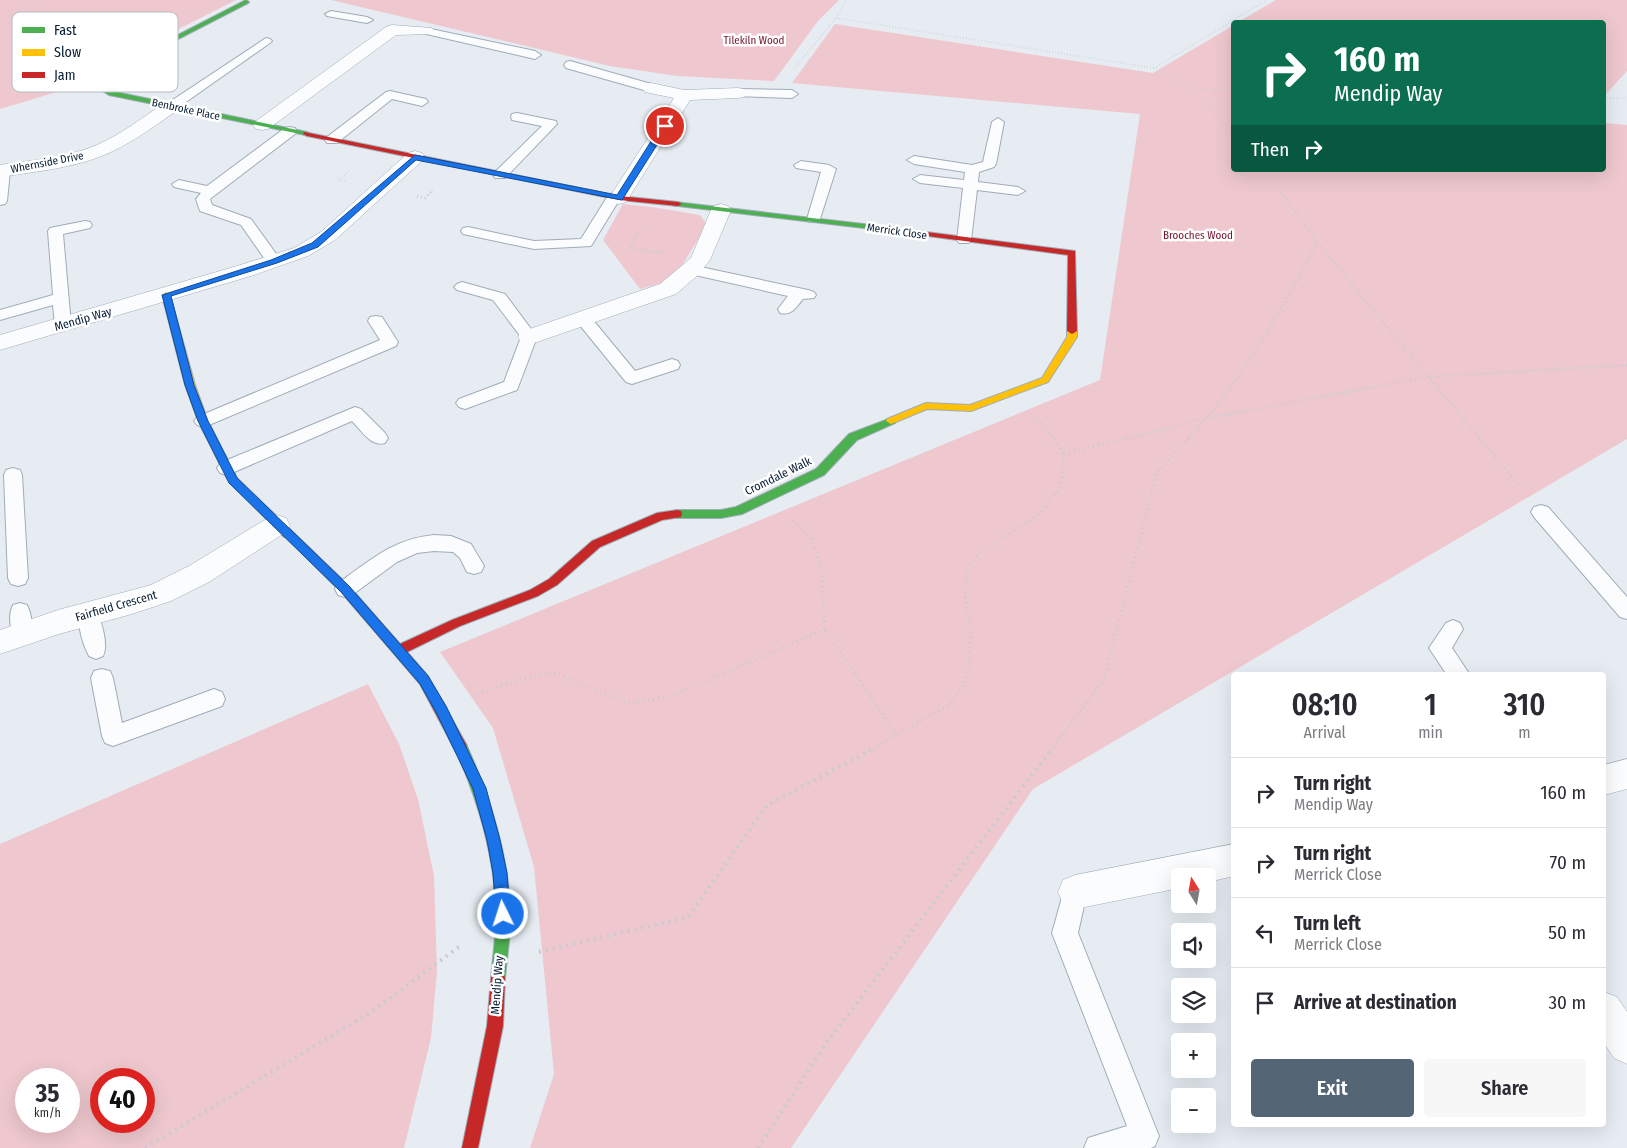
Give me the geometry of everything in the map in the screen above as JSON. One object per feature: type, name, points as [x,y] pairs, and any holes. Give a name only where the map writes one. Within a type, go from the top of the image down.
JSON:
[{"type":"street","name":"Benbroke Place","points":[[178,37],[246,2]]},
{"type":"street","points":[[368,20],[392,30],[426,31]]},
{"type":"street","points":[[262,125],[392,30]]},
{"type":"street","points":[[651,88],[684,95],[738,93]]},
{"type":"street","name":"Benbroke Place","points":[[107,92],[415,157]]},
{"type":"street","points":[[617,198],[684,95]]},
{"type":"street","name":"Whernside Drive","points":[[1,171],[95,152],[130,134],[172,106]]},
{"type":"street","name":"Merrick Close","points":[[415,157],[617,198],[814,219],[1072,253]]},
{"type":"street","name":"Mendip Way","points":[[0,343],[166,295],[301,252],[328,236],[415,157]]},
{"type":"street","points":[[530,337],[668,289],[696,265],[721,210]]},
{"type":"street","name":"Cromdale Walk","points":[[399,650],[456,622],[534,593],[553,582],[596,544],[652,520],[672,514],[721,514],[738,511],[820,472],[853,437],[871,429],[926,406],[971,408],[1045,380],[1072,337],[1072,253]]},
{"type":"street","name":"Mendip Way","points":[[166,295],[190,385],[203,421],[233,480],[246,495],[345,589],[424,680],[442,710],[479,788],[500,873],[503,914],[498,962],[495,1026],[470,1148]]},
{"type":"street","name":"Fairfield Crescent","points":[[14,629],[88,614],[161,593],[199,574],[277,525]]},
{"type":"street","points":[[1606,779],[1627,774]]},
{"type":"street","points":[[1075,892],[1231,861]]},
{"type":"street","points":[[1606,1013],[1627,1045]]},
{"type":"lane","points":[[331,14],[368,20]]},
{"type":"lane","points":[[426,31],[535,55]]},
{"type":"lane","points":[[172,106],[266,41]]},
{"type":"lane","points":[[570,65],[651,88]]},
{"type":"lane","points":[[617,94],[633,83]]},
{"type":"lane","points":[[738,93],[792,94]]},
{"type":"lane","points":[[332,140],[390,95],[422,102]]},
{"type":"lane","points":[[500,175],[551,124],[517,117]]},
{"type":"lane","points":[[914,160],[973,169],[990,164],[998,122]]},
{"type":"lane","points":[[274,262],[246,222],[205,208],[202,199],[290,131]]},
{"type":"lane","points":[[801,165],[829,169],[814,219]]},
{"type":"lane","points":[[964,240],[973,169]]},
{"type":"lane","points":[[0,201],[1,171]]},
{"type":"lane","points":[[920,179],[1018,191]]},
{"type":"lane","points":[[179,184],[210,191]]},
{"type":"lane","points":[[468,231],[534,245],[586,243],[617,198]]},
{"type":"lane","points":[[63,324],[55,231],[85,225]]},
{"type":"lane","points":[[696,265],[803,294],[786,310]]},
{"type":"lane","points":[[462,287],[499,298],[530,337],[511,386],[465,403]]},
{"type":"lane","points":[[0,315],[61,298]]},
{"type":"lane","points":[[582,318],[632,378],[672,365]]},
{"type":"lane","points":[[203,421],[390,342],[376,321]]},
{"type":"lane","points":[[226,468],[355,413],[379,438]]},
{"type":"lane","points":[[13,475],[18,578]]},
{"type":"lane","points":[[1541,512],[1627,611]]},
{"type":"lane","points":[[345,589],[401,549],[416,545],[444,543],[456,546],[464,549],[474,566]]},
{"type":"lane","points":[[88,614],[96,650]]},
{"type":"lane","points":[[1453,629],[1440,648],[1457,672]]},
{"type":"lane","points":[[102,678],[113,736],[214,699]]},
{"type":"lane","points":[[1075,892],[1065,933],[1145,1136],[1098,1148]]},
{"type":"path","points":[[16,12],[41,0]]},
{"type":"path","points":[[794,68],[836,18],[846,0]]},
{"type":"path","points":[[1234,20],[1267,0]]},
{"type":"path","points":[[0,20],[12,14]]},
{"type":"path","points":[[836,18],[1154,68],[1173,76],[1193,89],[1231,130]]},
{"type":"path","points":[[1154,68],[1231,22]]},
{"type":"path","points":[[1193,89],[1231,90]]},
{"type":"path","points":[[1606,98],[1627,98]]},
{"type":"path","points":[[1266,172],[1317,242],[1427,377],[1541,512]]},
{"type":"path","points":[[655,202],[630,248],[696,265]]},
{"type":"path","points":[[758,1148],[827,1042],[1104,680],[1156,474],[1207,418],[1238,376],[1283,308],[1317,242]]},
{"type":"path","points":[[1064,454],[1207,418],[1427,377],[1627,365]]},
{"type":"path","points":[[498,962],[688,917],[767,806],[897,736],[947,706],[963,687],[969,668],[971,630],[965,595],[967,569],[982,550],[1038,516],[1061,486],[1064,454],[1048,430],[1011,394]]},
{"type":"path","points":[[772,495],[812,541],[821,568],[825,629],[897,736]]},
{"type":"path","points":[[442,710],[501,685],[553,672],[620,700],[634,703],[672,696],[825,629]]},
{"type":"path","points":[[145,1148],[371,1012],[503,914]]},
{"type":"green space","points":[[0,0],[236,0],[178,29],[178,12],[12,12],[12,92],[57,92],[0,109]]},
{"type":"green space","name":"Tilekiln Wood","points":[[331,0],[839,0],[818,21],[774,81],[677,76],[610,66]]},
{"type":"green space","points":[[1276,0],[1627,0],[1627,71],[1606,94],[1606,20],[1241,20]]},
{"type":"green space","name":"Brooches Wood","points":[[835,24],[1153,73],[1231,27],[1231,172],[1606,172],[1606,123],[1627,125],[1627,439],[1033,789],[791,1148],[530,1148],[554,1074],[534,867],[493,728],[440,652],[1100,380],[1140,114],[792,83]]},
{"type":"green space","points":[[623,204],[700,215],[707,225],[673,280],[640,289],[603,240]]},
{"type":"green space","points":[[368,684],[399,744],[418,799],[434,876],[437,971],[431,1038],[404,1148],[0,1148],[0,844]]},
{"type":"traffic: fast","points":[[178,37],[246,2]]},
{"type":"traffic: fast","points":[[107,92],[307,134]]},
{"type":"traffic: fast","points":[[678,204],[898,230]]},
{"type":"traffic: fast","points":[[677,514],[721,514],[738,511],[820,472],[853,437],[891,421]]},
{"type":"traffic: fast","points":[[461,748],[485,808],[496,849],[503,913],[498,978]]},
{"type":"traffic: slow","points":[[166,295],[190,385],[203,421],[233,480],[288,534]]},
{"type":"traffic: slow","points":[[891,421],[926,406],[971,408],[1045,380],[1072,337],[1072,331]]},
{"type":"traffic: jam","points":[[307,134],[619,198],[678,204]]},
{"type":"traffic: jam","points":[[898,230],[1072,253],[1072,331]]},
{"type":"traffic: jam","points":[[399,650],[456,623],[534,593],[553,582],[596,544],[661,516],[677,514]]},
{"type":"traffic: jam","points":[[288,534],[345,589],[424,680],[461,748]]},
{"type":"traffic: jam","points":[[470,1148],[495,1026],[498,978]]},
{"type":"route","points":[[503,914],[500,873],[494,840],[479,788],[442,710],[424,680],[345,589],[246,495],[233,480],[203,421],[190,385],[166,295],[274,262],[315,245],[328,236],[415,157],[619,198],[665,126]]}]
